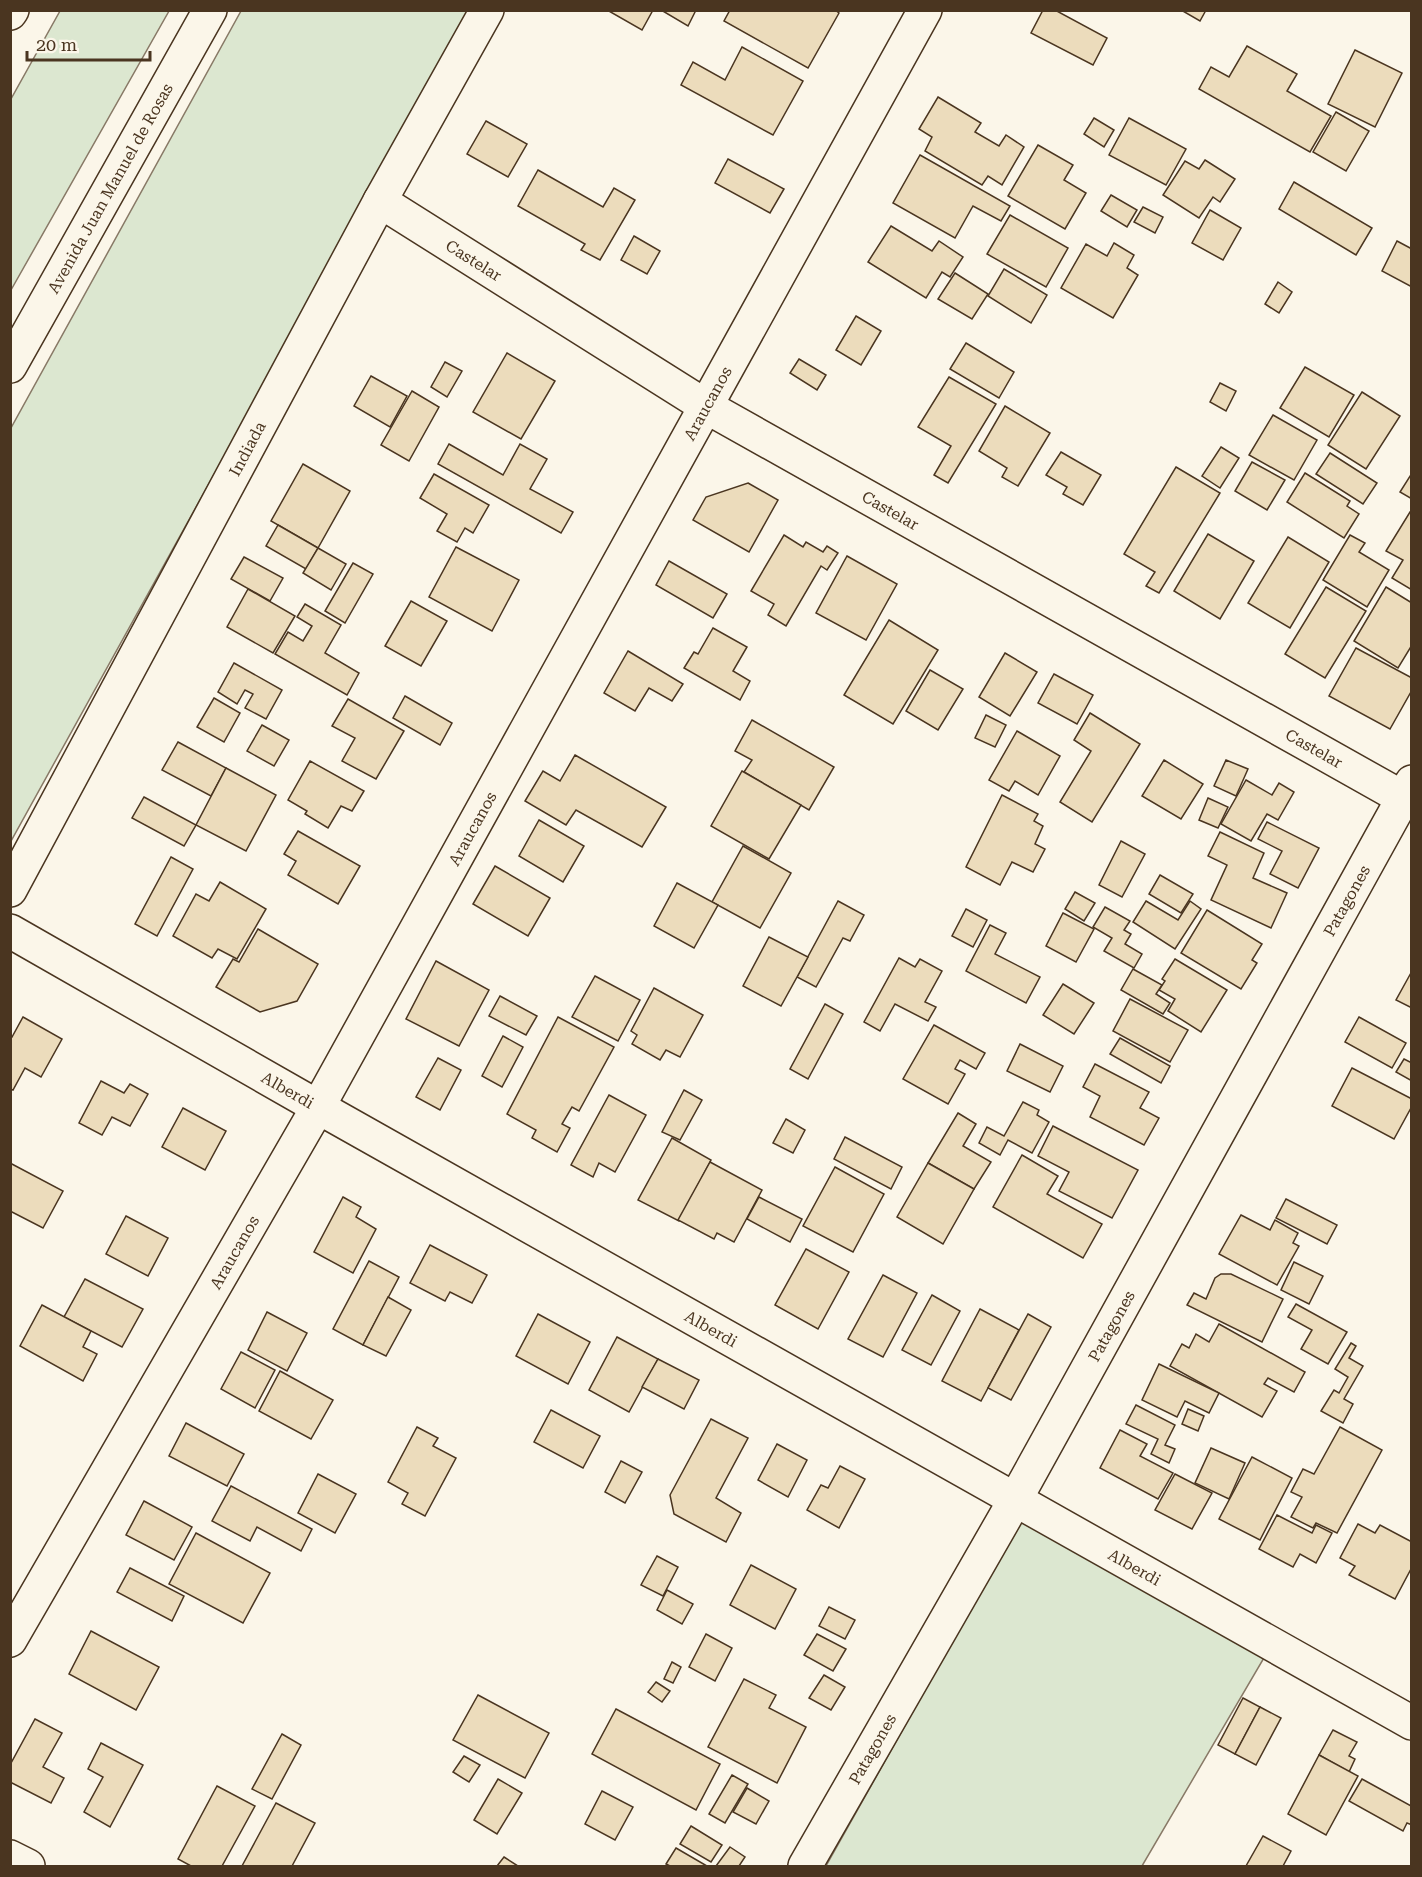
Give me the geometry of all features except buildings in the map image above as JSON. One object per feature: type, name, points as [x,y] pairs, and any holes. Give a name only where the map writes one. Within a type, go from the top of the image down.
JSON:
[{"type":"street","name":"Avenida Juan Manuel de Rosas","points":[[10,366],[210,10]]},
{"type":"street","name":"Indiada","points":[[10,890],[380,201],[487,10]]},
{"type":"street","name":"Araucanos","points":[[10,1640],[318,1107],[925,10]]},
{"type":"street","name":"Castelar","points":[[380,201],[707,406],[1409,795]]},
{"type":"street","name":"Patagones","points":[[805,1866],[1016,1500],[1409,795]]},
{"type":"street","name":"Alberdi","points":[[10,931],[1412,1724]]},
{"type":"street","points":[[10,1857],[28,1866]]},
{"type":"green space","points":[[60,11],[169,11],[11,290],[11,99]]},
{"type":"green space","points":[[241,11],[471,11],[11,841],[11,428]]},
{"type":"green space","points":[[1021,1519],[1268,1651],[1142,1866],[826,1866]]}]
